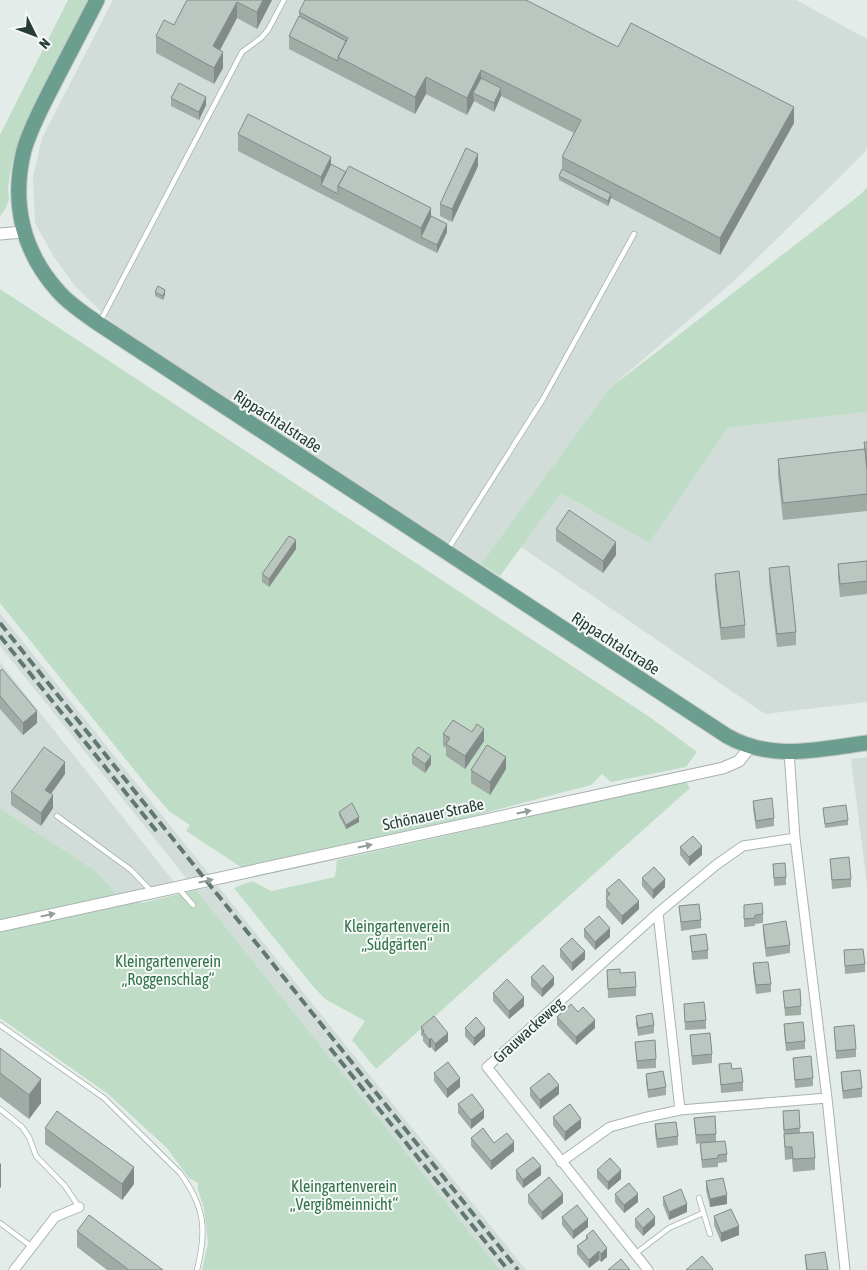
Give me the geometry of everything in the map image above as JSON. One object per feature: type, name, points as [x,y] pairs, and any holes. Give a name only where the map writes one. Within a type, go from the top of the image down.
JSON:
[{"type":"main road","name":"Rippachtalstraße","points":[[97,0],[39,114],[25,149],[20,176],[18,203],[23,232],[34,258],[58,292],[100,324],[704,722],[750,747]]},
{"type":"main road","points":[[750,747],[775,752],[789,752],[867,744]]},
{"type":"street","points":[[0,234],[23,232]]},
{"type":"street","name":"Schönauer Straße","points":[[0,926],[723,768],[739,761],[750,747]]},
{"type":"street","points":[[789,752],[795,838],[827,1098],[845,1270]]},
{"type":"street","name":"Grauwackeweg","points":[[648,1270],[487,1067],[658,914],[716,865],[743,846],[795,838]]},
{"type":"street","points":[[658,914],[680,1110]]},
{"type":"street","points":[[561,1162],[610,1127],[643,1118],[680,1110],[827,1098]]},
{"type":"street","points":[[14,1270],[54,1217],[79,1207]]},
{"type":"lane","points":[[100,324],[242,52],[261,38],[268,30],[284,0]]},
{"type":"lane","points":[[446,552],[543,399],[634,234]]},
{"type":"lane","points":[[57,816],[131,870],[152,892]]},
{"type":"lane","points":[[178,887],[193,905]]},
{"type":"lane","points":[[0,1025],[104,1098],[163,1154],[180,1173],[190,1187],[203,1227],[203,1245],[197,1270]]},
{"type":"lane","points":[[0,1109],[22,1127],[36,1156],[65,1186],[79,1207]]},
{"type":"lane","points":[[699,1198],[710,1234]]},
{"type":"lane","points":[[635,1254],[669,1228],[703,1213]]},
{"type":"lane","points":[[0,1223],[32,1247]]},
{"type":"shaded area","points":[[113,0],[796,0],[867,39],[867,146],[865,152],[736,279],[610,388],[481,564],[114,324],[75,286],[54,257],[35,223],[33,177],[42,138]]},
{"type":"shaded area","points":[[867,412],[867,702],[765,714],[521,547],[561,493],[649,543],[728,428]]},
{"type":"shaded area","points":[[0,613],[209,874],[187,879],[0,646]]},
{"type":"shaded area","points":[[0,662],[174,882],[117,895],[97,872],[0,808]]},
{"type":"shaded area","points":[[867,757],[867,885],[851,759]]},
{"type":"shaded area","points":[[218,886],[526,1270],[500,1270],[196,890]]},
{"type":"green space","points":[[68,0],[91,0],[18,144],[12,163],[8,187],[9,200],[0,216],[0,135]]},
{"type":"green space","points":[[867,187],[867,412],[728,428],[649,543],[561,493],[500,576],[481,564],[610,388],[861,194]]},
{"type":"green space","points":[[0,289],[651,718],[697,752],[686,767],[611,782],[602,774],[591,785],[473,816],[241,867],[186,831],[190,825],[170,812],[148,787],[0,603]]},
{"type":"green space","name":"Kleingartenverein „Südgärten“","points":[[686,782],[690,788],[376,1069],[352,1040],[365,1021],[325,999],[234,888],[252,881],[271,891],[335,877],[337,860]]},
{"type":"green space","points":[[0,808],[97,872],[117,895],[142,903],[196,890],[500,1270],[202,1270],[208,1243],[204,1208],[198,1190],[198,1183],[189,1178],[167,1148],[108,1094],[0,1018]]},
{"type":"building","points":[[187,0],[263,0],[257,12],[237,2],[213,46],[223,52],[214,68],[156,36],[164,20],[174,25]]},
{"type":"building","points":[[305,0],[526,0],[618,47],[631,23],[794,107],[720,238],[562,157],[581,120],[481,70],[467,98],[426,77],[415,97],[338,57],[348,38],[299,12]]},
{"type":"building","points":[[299,16],[346,41],[338,61],[289,36]]},
{"type":"building","points":[[481,78],[501,88],[494,103],[473,93]]},
{"type":"building","points":[[179,83],[206,97],[199,112],[171,98]]},
{"type":"building","points":[[248,114],[331,157],[321,177],[238,134]]},
{"type":"building","points":[[466,148],[478,154],[452,209],[440,204]]},
{"type":"building","points":[[331,164],[346,172],[338,186],[338,194],[321,185]]},
{"type":"building","points":[[349,166],[431,208],[421,228],[338,186]]},
{"type":"building","points":[[562,169],[611,194],[608,201],[559,176]]},
{"type":"building","points":[[431,216],[447,224],[437,245],[421,237]]},
{"type":"building","points":[[158,286],[165,290],[163,296],[155,292]]},
{"type":"building","points":[[864,442],[867,442],[867,469],[865,449]]},
{"type":"building","points":[[865,449],[867,494],[783,503],[778,459]]},
{"type":"building","points":[[569,510],[616,542],[603,561],[556,529]]},
{"type":"building","points":[[289,536],[296,540],[269,579],[262,574]]},
{"type":"building","points":[[867,561],[867,581],[840,584],[838,564]]},
{"type":"building","points":[[789,566],[796,632],[777,634],[769,568]]},
{"type":"building","points":[[739,571],[745,625],[721,628],[715,574]]},
{"type":"building","points":[[2,669],[37,711],[23,723],[0,696],[0,671]]},
{"type":"building","points":[[453,720],[472,732],[477,724],[484,729],[465,756],[446,744],[450,738],[443,734]]},
{"type":"building","points":[[487,745],[506,757],[490,782],[471,770]]},
{"type":"building","points":[[44,747],[65,762],[45,790],[53,795],[41,813],[11,792]]},
{"type":"building","points":[[418,747],[431,756],[425,764],[412,755]]},
{"type":"building","points":[[772,798],[774,818],[756,821],[753,801]]},
{"type":"building","points":[[352,803],[359,817],[346,825],[339,812]]},
{"type":"building","points":[[846,805],[848,820],[825,824],[823,808]]},
{"type":"building","points":[[693,836],[702,846],[689,857],[680,847]]},
{"type":"building","points":[[849,857],[851,879],[832,880],[830,859]]},
{"type":"building","points":[[785,863],[786,877],[774,878],[773,864]]},
{"type":"building","points":[[654,867],[665,879],[653,890],[642,878]]},
{"type":"building","points":[[619,879],[639,901],[622,916],[606,898],[610,894],[606,890]]},
{"type":"building","points":[[762,903],[763,914],[755,915],[755,918],[744,919],[744,905]]},
{"type":"building","points":[[699,904],[701,920],[681,922],[679,906]]},
{"type":"building","points":[[599,916],[610,928],[595,942],[584,929]]},
{"type":"building","points":[[786,921],[790,945],[766,948],[763,925]]},
{"type":"building","points":[[706,934],[708,950],[692,952],[690,936]]},
{"type":"building","points":[[572,938],[585,951],[572,963],[560,949]]},
{"type":"building","points":[[863,949],[865,964],[845,966],[844,950]]},
{"type":"building","points":[[768,962],[771,984],[756,985],[753,963]]},
{"type":"building","points":[[543,965],[554,977],[542,989],[531,977]]},
{"type":"building","points":[[620,969],[620,973],[635,972],[636,987],[608,989],[607,970]]},
{"type":"building","points":[[507,979],[524,997],[509,1011],[493,993]]},
{"type":"building","points":[[800,989],[801,1006],[785,1008],[783,991]]},
{"type":"building","points":[[704,1002],[706,1020],[685,1022],[684,1004]]},
{"type":"building","points":[[571,1004],[578,1012],[583,1007],[595,1020],[576,1037],[557,1017]]},
{"type":"building","points":[[652,1013],[654,1025],[638,1028],[636,1016]]},
{"type":"building","points":[[434,1016],[448,1033],[435,1044],[431,1038],[429,1040],[421,1027]]},
{"type":"building","points":[[476,1017],[485,1028],[474,1038],[465,1028]]},
{"type":"building","points":[[803,1022],[805,1041],[786,1043],[784,1024]]},
{"type":"building","points":[[854,1025],[856,1049],[836,1051],[834,1027]]},
{"type":"building","points":[[710,1033],[712,1054],[692,1056],[690,1035]]},
{"type":"building","points":[[655,1040],[656,1059],[637,1061],[635,1042]]},
{"type":"building","points":[[0,1048],[41,1079],[29,1095],[0,1073]]},
{"type":"building","points":[[811,1056],[813,1078],[795,1080],[793,1058]]},
{"type":"building","points":[[448,1062],[460,1078],[447,1089],[434,1073]]},
{"type":"building","points":[[731,1063],[732,1069],[741,1068],[743,1082],[721,1085],[719,1064]]},
{"type":"building","points":[[860,1070],[862,1088],[843,1091],[841,1072]]},
{"type":"building","points":[[663,1071],[666,1087],[648,1090],[646,1074]]},
{"type":"building","points":[[549,1073],[559,1085],[540,1100],[530,1088]]},
{"type":"building","points":[[472,1094],[484,1110],[471,1120],[458,1104]]},
{"type":"building","points":[[570,1104],[581,1119],[565,1132],[553,1117]]},
{"type":"building","points":[[799,1110],[800,1128],[784,1130],[783,1111]]},
{"type":"building","points":[[57,1111],[134,1167],[122,1184],[45,1128]]},
{"type":"building","points":[[715,1116],[716,1134],[696,1135],[694,1118]]},
{"type":"building","points":[[676,1122],[678,1136],[657,1139],[655,1124]]},
{"type":"building","points":[[483,1128],[494,1143],[507,1133],[514,1142],[491,1161],[471,1138]]},
{"type":"building","points":[[813,1132],[815,1158],[793,1159],[792,1147],[785,1147],[784,1134]]},
{"type":"building","points":[[725,1141],[727,1154],[718,1155],[718,1158],[702,1160],[700,1143]]},
{"type":"building","points":[[533,1157],[541,1166],[523,1180],[516,1170]]},
{"type":"building","points":[[610,1158],[621,1170],[608,1182],[597,1170]]},
{"type":"building","points":[[549,1177],[563,1194],[542,1212],[528,1195]]},
{"type":"building","points":[[723,1178],[727,1195],[710,1199],[706,1181]]},
{"type":"building","points":[[629,1183],[638,1194],[624,1205],[615,1194]]},
{"type":"building","points":[[681,1189],[687,1204],[669,1212],[663,1197]]},
{"type":"building","points":[[577,1205],[588,1219],[573,1231],[562,1217]]},
{"type":"building","points":[[648,1208],[655,1217],[643,1228],[635,1219]]},
{"type":"building","points":[[731,1209],[739,1226],[721,1233],[714,1216]]},
{"type":"building","points":[[89,1215],[163,1270],[129,1270],[77,1231]]},
{"type":"building","points":[[593,1230],[607,1248],[601,1254],[599,1251],[589,1260],[577,1246],[588,1238],[586,1236]]},
{"type":"building","points":[[825,1252],[828,1270],[807,1270],[805,1255]]},
{"type":"building","points":[[702,1256],[712,1270],[686,1270]]},
{"type":"building","points":[[621,1259],[630,1270],[608,1270]]},
{"type":"railway","points":[[0,623],[518,1270]]},
{"type":"railway","points":[[0,636],[158,833]]},
{"type":"railway","points":[[330,1048],[508,1270]]},
{"type":"park label","name":"Kleingartenverein „Roggenschlag“","points":[[168,970]]},
{"type":"park label","name":"Kleingartenverein „Vergißmeinnicht“","points":[[344,1195]]}]
